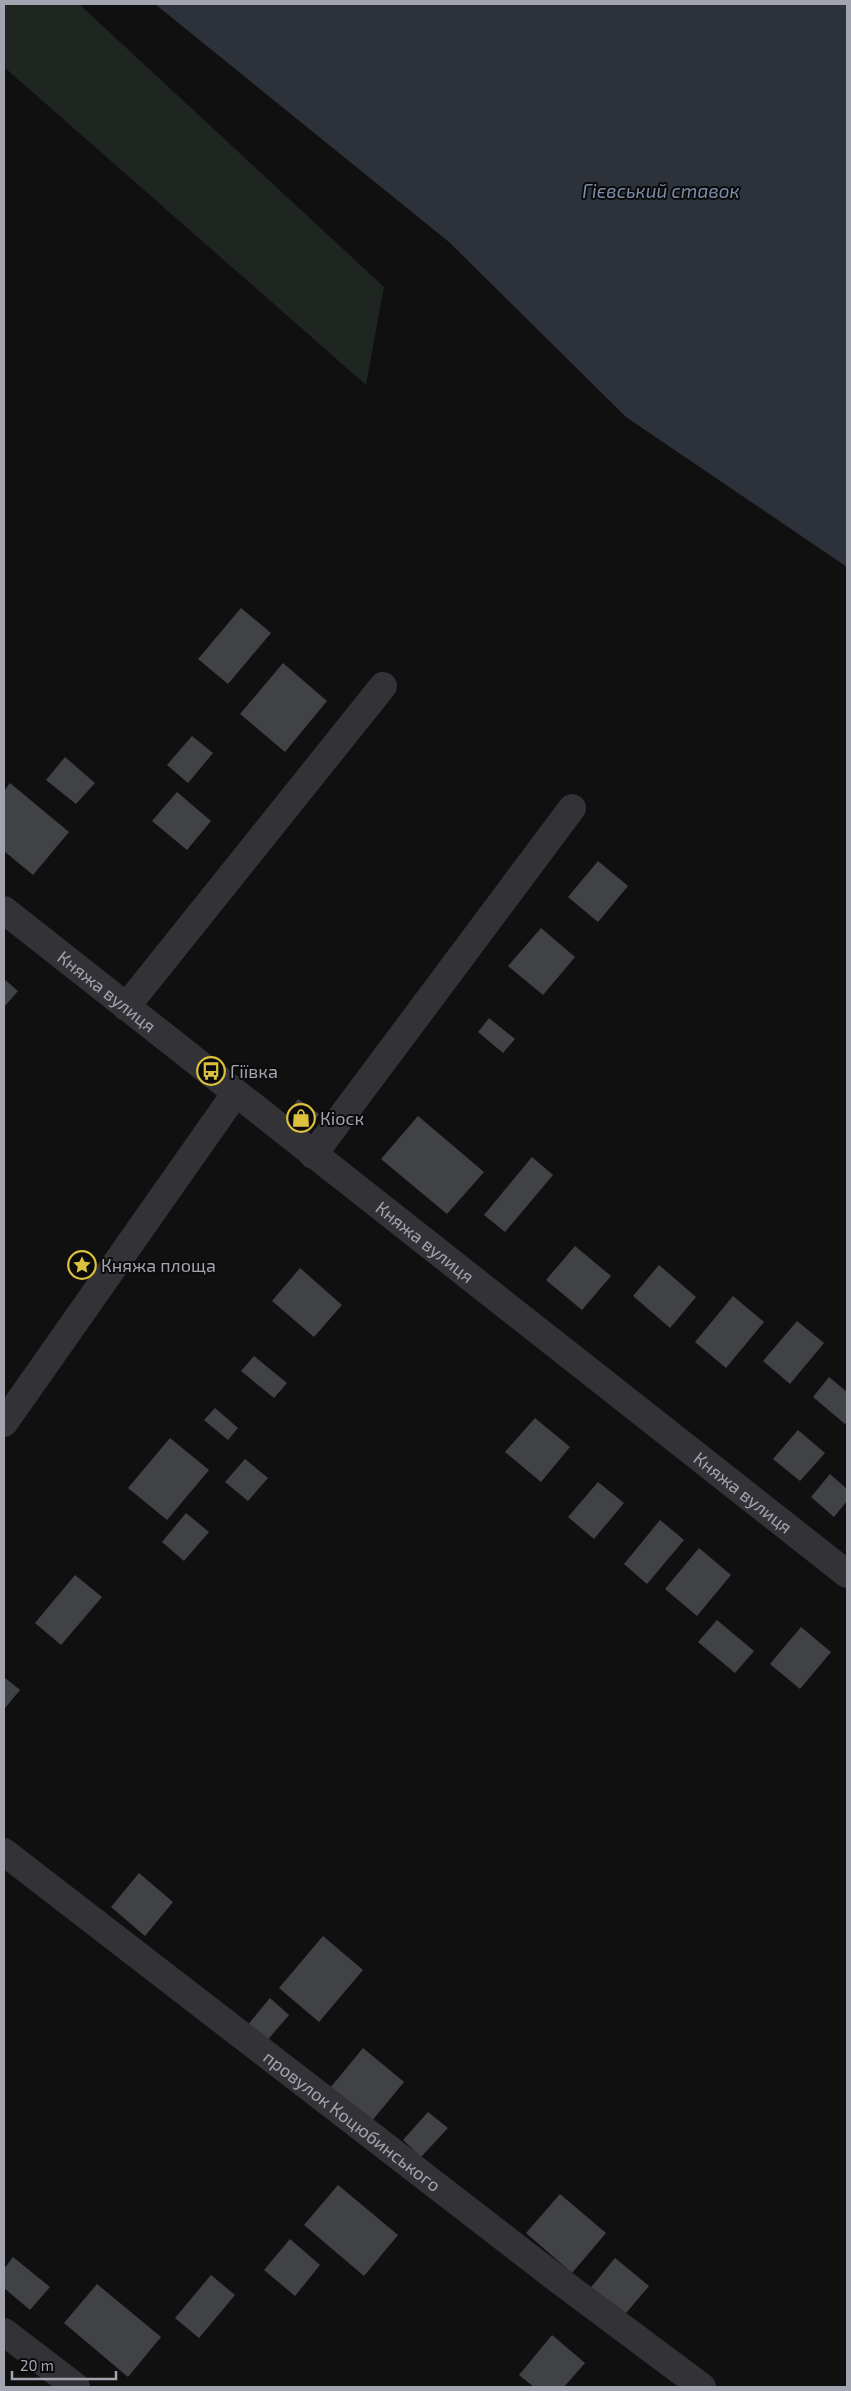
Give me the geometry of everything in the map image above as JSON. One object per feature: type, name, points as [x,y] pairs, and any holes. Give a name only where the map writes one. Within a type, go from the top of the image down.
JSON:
[{"type":"street","points":[[126,1007],[383,686]]},
{"type":"street","points":[[313,1155],[572,808]]},
{"type":"street","name":"Княжа вулиця","points":[[4,910],[235,1094],[847,1574]]},
{"type":"street","points":[[4,1423],[235,1094]]},
{"type":"street","name":"провулок Коцюбинського","points":[[4,1852],[560,2281],[702,2387]]},
{"type":"street","points":[[4,2332],[76,2387]]},
{"type":"shaded area","points":[[4,4],[79,4],[384,287],[366,385],[4,67]]},
{"type":"water","name":"Гієвський ставок","points":[[155,4],[847,4],[847,567],[626,417],[449,242]]},
{"type":"building","points":[[241,608],[271,633],[228,684],[198,659]]},
{"type":"building","points":[[283,663],[327,701],[285,752],[240,714]]},
{"type":"building","points":[[192,736],[213,753],[188,783],[167,765]]},
{"type":"building","points":[[65,757],[95,783],[76,804],[46,780]]},
{"type":"building","points":[[10,783],[69,832],[33,875],[4,851],[4,791]]},
{"type":"building","points":[[177,792],[211,821],[187,850],[152,821]]},
{"type":"building","points":[[598,861],[628,886],[598,922],[568,897]]},
{"type":"building","points":[[541,928],[575,957],[543,995],[508,966]]},
{"type":"building","points":[[4,979],[18,991],[4,1007]]},
{"type":"building","points":[[489,1018],[515,1039],[503,1053],[478,1032]]},
{"type":"building","name":"Кіоск","points":[[298,1099],[319,1114],[304,1136],[283,1121]]},
{"type":"building","points":[[418,1116],[484,1172],[447,1214],[381,1159]]},
{"type":"building","points":[[532,1157],[553,1175],[505,1232],[484,1215]]},
{"type":"building","points":[[575,1246],[611,1276],[582,1310],[546,1280]]},
{"type":"building","points":[[659,1265],[696,1297],[670,1328],[633,1296]]},
{"type":"building","points":[[300,1268],[342,1305],[314,1337],[272,1301]]},
{"type":"building","points":[[733,1296],[764,1322],[726,1368],[695,1342]]},
{"type":"building","points":[[797,1321],[824,1343],[790,1384],[763,1361]]},
{"type":"building","points":[[254,1356],[287,1383],[274,1398],[241,1371]]},
{"type":"building","points":[[829,1377],[847,1392],[847,1421],[845,1424],[813,1397]]},
{"type":"building","points":[[215,1408],[238,1428],[228,1440],[204,1420]]},
{"type":"building","points":[[535,1418],[570,1447],[541,1482],[505,1452]]},
{"type":"building","points":[[798,1430],[825,1453],[800,1481],[773,1459]]},
{"type":"building","points":[[170,1438],[209,1470],[167,1520],[128,1488]]},
{"type":"building","points":[[245,1459],[268,1478],[248,1501],[225,1482]]},
{"type":"building","points":[[830,1474],[847,1489],[847,1501],[834,1517],[811,1497]]},
{"type":"building","points":[[598,1482],[624,1503],[594,1539],[568,1517]]},
{"type":"building","points":[[186,1513],[209,1532],[184,1561],[162,1542]]},
{"type":"building","points":[[660,1520],[684,1540],[647,1584],[624,1564]]},
{"type":"building","points":[[699,1548],[731,1575],[697,1616],[665,1589]]},
{"type":"building","points":[[75,1575],[102,1597],[61,1645],[35,1623]]},
{"type":"building","points":[[717,1620],[754,1651],[735,1673],[698,1642]]},
{"type":"building","points":[[801,1627],[831,1652],[800,1689],[770,1664]]},
{"type":"building","points":[[4,1677],[20,1690],[5,1708],[4,1707]]},
{"type":"building","points":[[139,1873],[173,1902],[145,1936],[111,1907]]},
{"type":"building","points":[[323,1936],[363,1970],[319,2022],[279,1988]]},
{"type":"building","points":[[270,1998],[289,2015],[265,2043],[246,2027]]},
{"type":"building","points":[[363,2048],[404,2082],[371,2122],[330,2088]]},
{"type":"building","points":[[428,2112],[448,2128],[421,2157],[403,2140]]},
{"type":"building","points":[[338,2185],[398,2235],[364,2276],[304,2225]]},
{"type":"building","points":[[560,2194],[606,2233],[572,2273],[526,2233]]},
{"type":"building","points":[[290,2239],[320,2265],[295,2296],[264,2270]]},
{"type":"building","points":[[13,2257],[50,2287],[30,2310],[4,2288],[4,2269]]},
{"type":"building","points":[[615,2258],[649,2286],[621,2319],[588,2291]]},
{"type":"building","points":[[211,2275],[235,2295],[199,2338],[175,2318]]},
{"type":"building","points":[[97,2284],[161,2337],[128,2377],[64,2323]]},
{"type":"building","points":[[552,2335],[585,2363],[564,2387],[534,2387],[519,2375]]},
{"type":"place","name":"Гіївка","points":[[211,1071]]},
{"type":"place","name":"Кіоск","points":[[301,1118]]},
{"type":"place","name":"Княжа площа","points":[[82,1265]]}]
